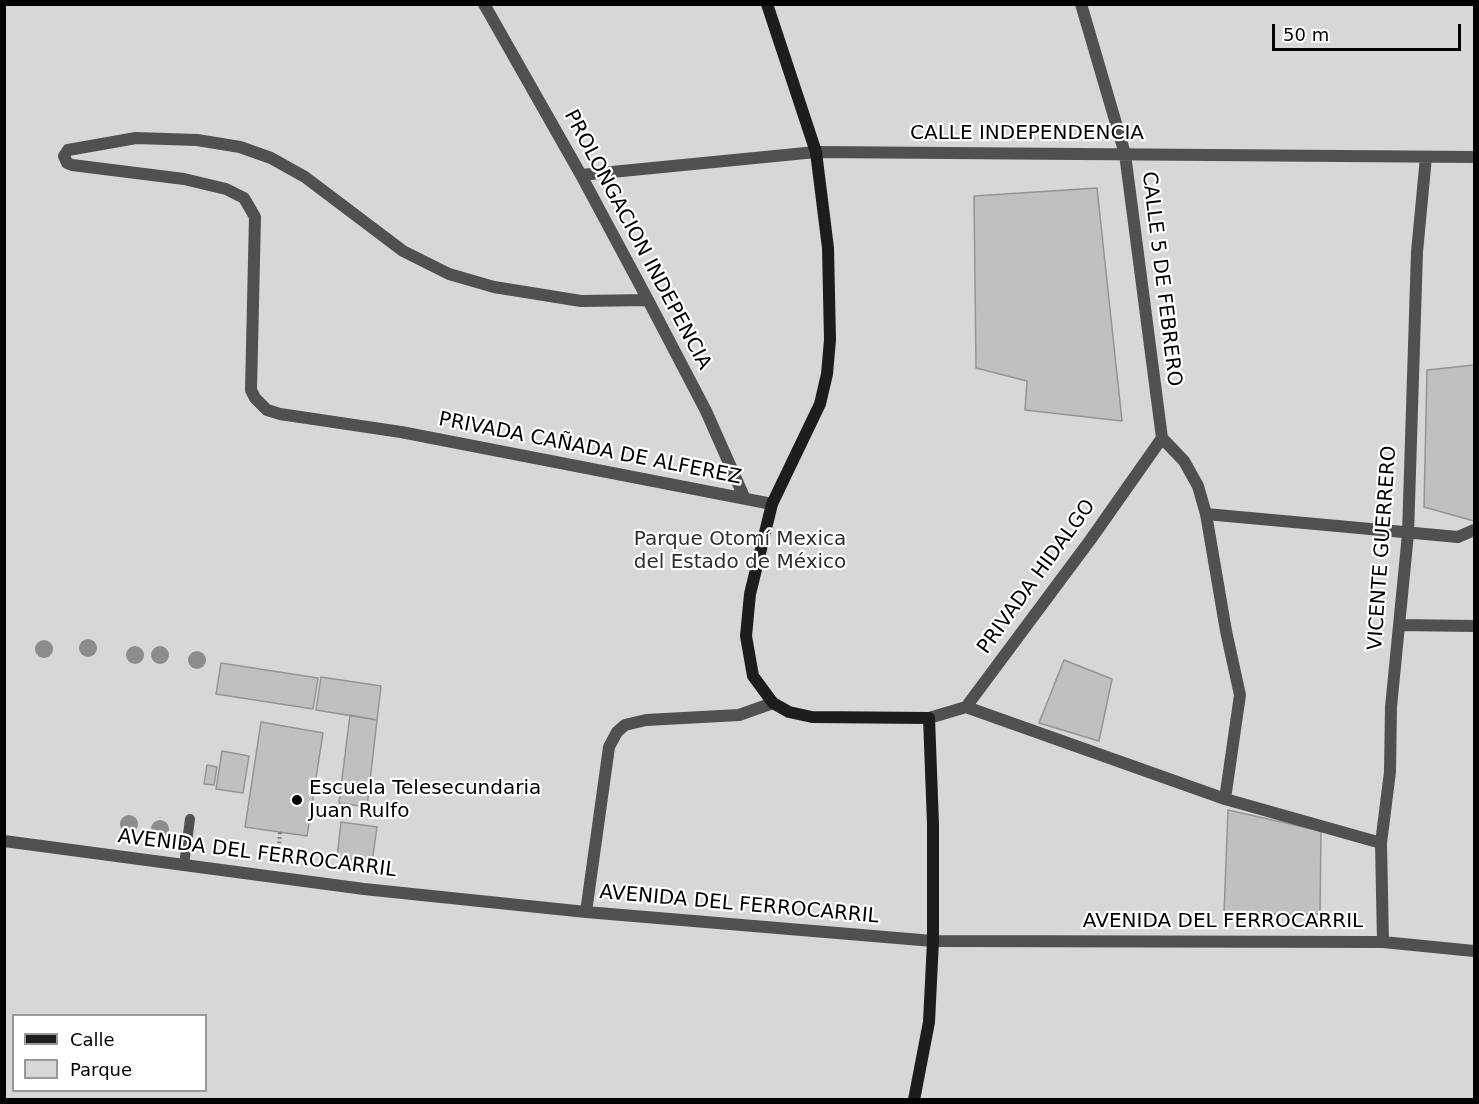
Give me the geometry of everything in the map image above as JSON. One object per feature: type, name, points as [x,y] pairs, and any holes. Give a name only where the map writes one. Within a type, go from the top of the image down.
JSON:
[{"type":"main road","points":[[767,4],[816,152],[828,248],[830,340],[827,374],[820,404],[772,504],[750,594],[746,636],[753,676],[773,703],[789,712],[812,717],[929,718],[933,824],[933,941],[929,1022],[914,1100]]},
{"type":"street","name":"PROLONGACION INDEPENCIA","points":[[484,4],[581,175],[648,300],[706,411],[745,499]]},
{"type":"street","name":"CALLE 5 DE FEBRERO","points":[[1081,4],[1125,154],[1162,438]]},
{"type":"street","name":"PRIVADA CAÑADA DE ALFEREZ","points":[[648,300],[581,301],[494,287],[449,274],[403,252],[305,177],[271,158],[240,147],[197,140],[136,138],[68,150],[64,156],[67,163],[72,165],[184,179],[226,189],[244,198],[255,217],[251,390],[255,398],[267,410],[280,414],[401,432],[772,504]]},
{"type":"street","name":"CALLE INDEPENDENCIA","points":[[581,175],[816,152],[1474,157]]},
{"type":"street","name":"VICENTE GUERRERO","points":[[1383,942],[1381,843],[1390,772],[1391,707],[1408,534],[1417,252],[1426,157]]},
{"type":"street","points":[[1162,438],[1184,461],[1198,486],[1206,514],[1226,631],[1240,695],[1226,799]]},
{"type":"street","name":"PRIVADA HIDALGO","points":[[966,707],[1162,438]]},
{"type":"street","points":[[1206,514],[1408,534],[1458,537],[1474,531]]},
{"type":"street","points":[[1400,625],[1474,626]]},
{"type":"street","points":[[586,912],[609,747],[617,732],[626,725],[646,720],[739,715],[773,703]]},
{"type":"street","points":[[929,718],[966,707],[1226,799],[1381,843]]},
{"type":"street","name":"AVENIDA DEL FERROCARRIL","points":[[4,842],[364,889],[586,912],[933,941],[1383,942],[1474,951]]},
{"type":"lane","points":[[184,865],[190,819]]},
{"type":"path","points":[[276,877],[280,832]]},
{"type":"green space","name":"Parque Otomí Mexica del Estado de México","points":[[5,5],[1474,5],[1474,1099],[5,1100]]},
{"type":"building","points":[[1097,188],[1122,421],[1025,410],[1027,381],[976,368],[974,196]]},
{"type":"building","points":[[1474,365],[1474,521],[1424,507],[1427,370]]},
{"type":"building","points":[[1064,660],[1112,679],[1099,741],[1039,723]]},
{"type":"building","points":[[221,663],[318,678],[313,709],[216,694]]},
{"type":"building","points":[[321,677],[381,686],[377,720],[316,710]]},
{"type":"building","points":[[350,715],[377,720],[367,807],[339,803]]},
{"type":"building","points":[[261,722],[323,733],[307,836],[245,827]]},
{"type":"building","points":[[222,751],[249,756],[243,793],[216,789]]},
{"type":"building","points":[[207,765],[217,767],[214,785],[204,784]]},
{"type":"building","points":[[1228,810],[1321,831],[1320,914],[1224,914]]},
{"type":"building","points":[[341,822],[377,827],[372,862],[337,858]]},
{"type":"place","name":"Escuela Telesecundaria Juan Rulfo","points":[[297,800]]}]
